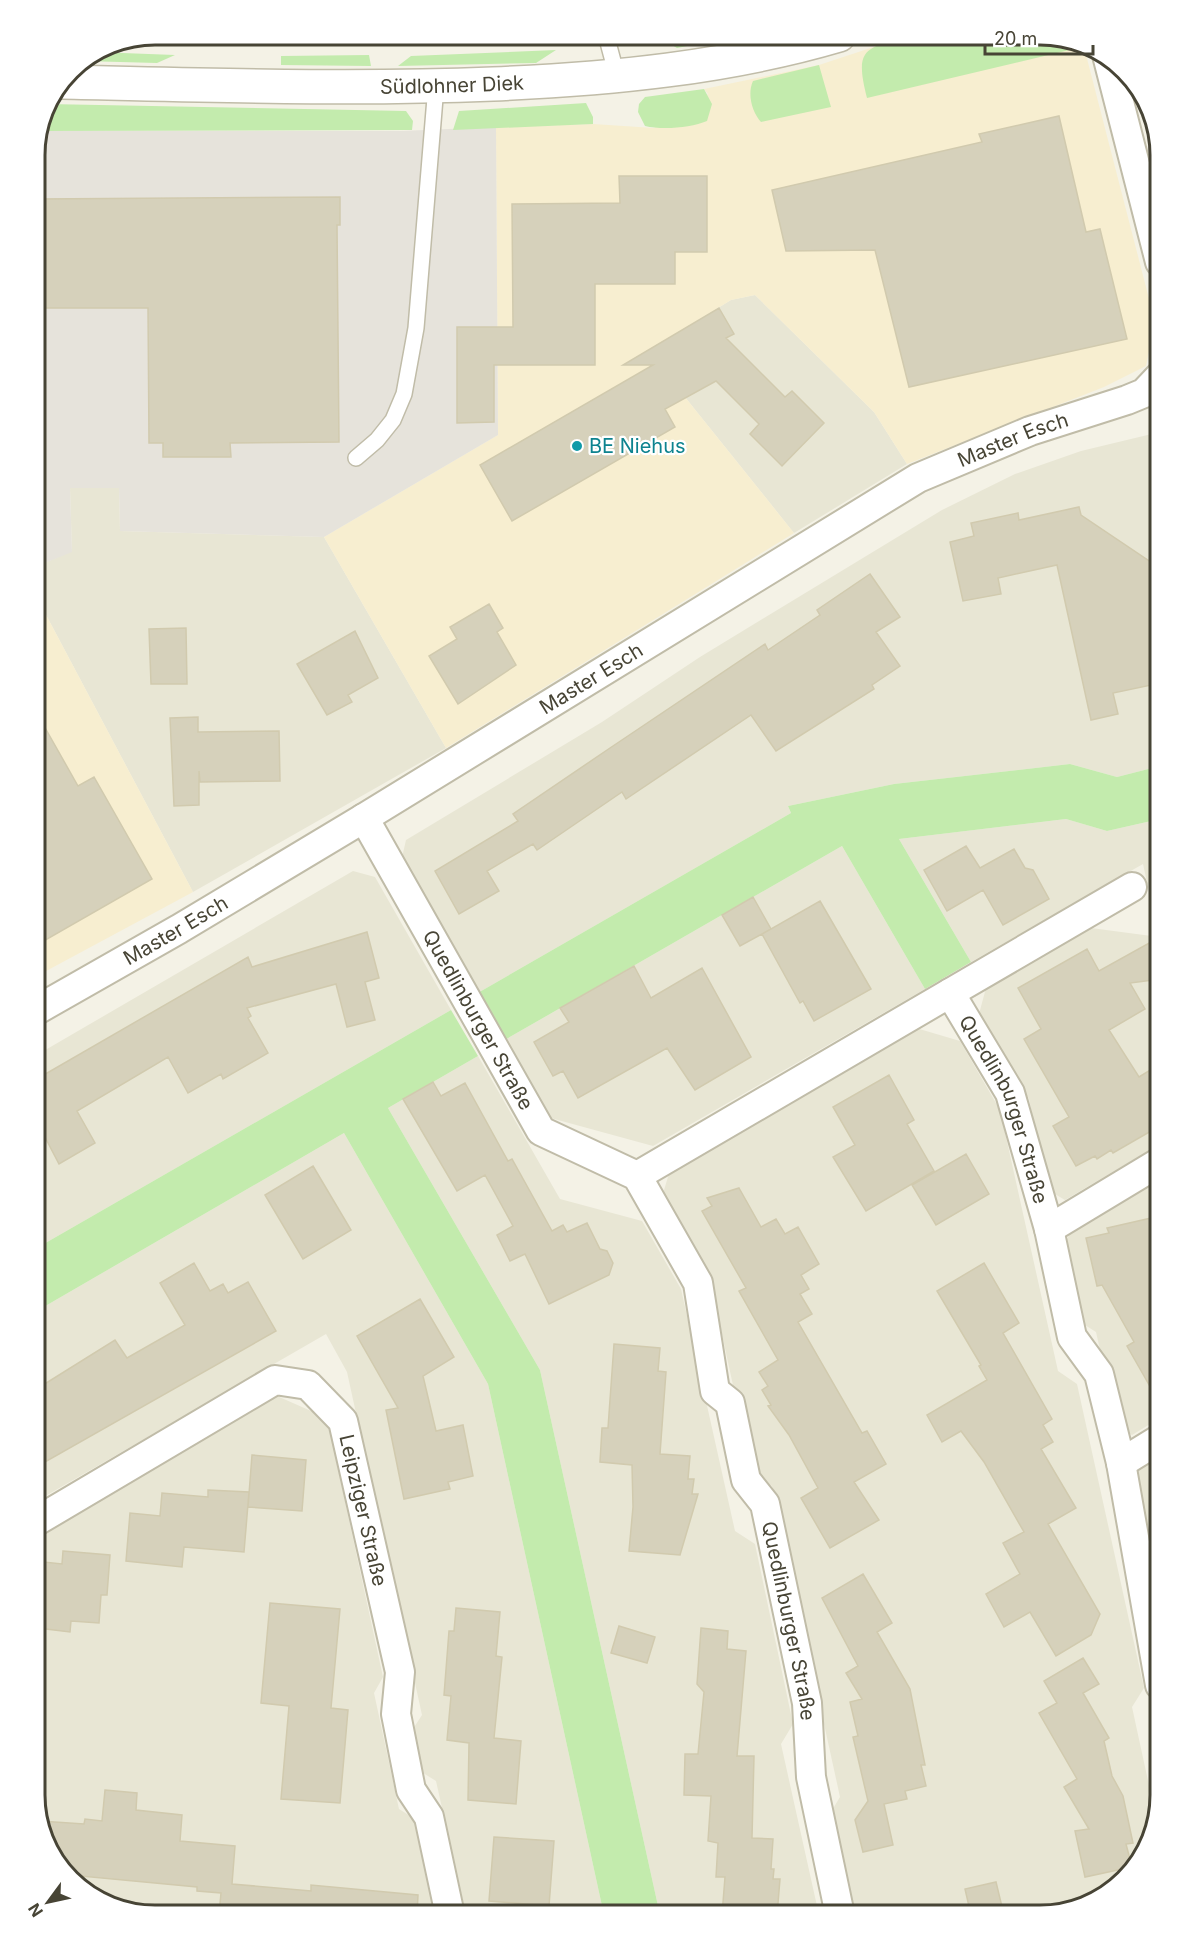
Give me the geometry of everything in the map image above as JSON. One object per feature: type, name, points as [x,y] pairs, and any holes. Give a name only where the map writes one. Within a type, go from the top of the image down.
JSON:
[{"type":"street","name":"Südlohner Diek","points":[[73,82],[349,88],[436,86],[617,76],[679,69],[797,45]]},
{"type":"street","points":[[1115,75],[1150,218]]},
{"type":"street","name":"Master Esch","points":[[45,1005],[179,929],[364,818],[918,478],[1030,431],[1127,400],[1144,393],[1150,387]]},
{"type":"street","name":"Quedlinburger Straße","points":[[364,818],[541,1131],[637,1176],[698,1283],[716,1391],[729,1403],[746,1480],[765,1504],[807,1703],[810,1777],[838,1905]]},
{"type":"street","name":"Quedlinburger Straße","points":[[637,1176],[1132,887]]},
{"type":"street","name":"Quedlinburger Straße","points":[[950,993],[1010,1093],[1049,1229],[1072,1337],[1099,1374],[1121,1463],[1150,1624]]},
{"type":"street","name":"Quedlinburger Straße","points":[[1049,1229],[1150,1169]]},
{"type":"street","name":"Leipziger Straße","points":[[45,1516],[275,1380],[308,1384],[342,1421],[400,1672],[396,1714],[411,1790],[429,1817],[448,1905]]},
{"type":"street","points":[[1121,1463],[1150,1446]]},
{"type":"lane","points":[[609,45],[617,76]]},
{"type":"lane","points":[[356,458],[377,440],[393,420],[404,394],[416,328],[436,86]]},
{"type":"shaded area","points":[[880,45],[1047,45],[1086,55],[1150,303],[1150,346],[1146,366],[1104,387],[907,464],[874,412],[755,295],[731,300],[648,351],[794,533],[446,748],[324,537],[498,435],[496,127],[593,124],[654,128],[708,94],[704,89],[819,65]]},
{"type":"shaded area","points":[[496,127],[498,435],[324,537],[120,531],[119,488],[70,488],[72,552],[45,563],[45,148],[48,131],[401,131]]},
{"type":"shaded area","points":[[755,295],[874,412],[907,464],[794,533],[648,351],[731,300]]},
{"type":"shaded area","points":[[1150,434],[1150,769],[1117,777],[1070,764],[894,784],[788,806],[791,813],[476,994],[401,862],[406,840],[602,722],[700,657],[942,510],[1015,474],[1081,451]]},
{"type":"shaded area","points":[[70,488],[119,488],[120,531],[324,537],[446,748],[193,892],[45,613],[45,563],[72,551]]},
{"type":"shaded area","points":[[45,613],[193,892],[45,972]]},
{"type":"shaded area","points":[[1066,819],[1107,831],[1150,821],[1150,896],[1143,864],[971,962],[899,839]]},
{"type":"shaded area","points":[[842,846],[925,989],[653,1146],[547,1117],[503,1041]]},
{"type":"shaded area","points":[[353,871],[375,877],[451,1010],[45,1243],[45,1050]]},
{"type":"shaded area","points":[[1091,928],[1150,936],[1150,1150],[1065,1200],[1048,1190],[1029,1099],[979,1014],[986,988]]},
{"type":"shaded area","points":[[916,1028],[960,1041],[1000,1110],[1058,1371],[1077,1384],[1144,1688],[1132,1707],[1150,1790],[1146,1823],[1139,1843],[1123,1867],[1112,1878],[1088,1894],[1061,1903],[1040,1905],[847,1905],[828,1817],[840,1797],[772,1486],[752,1473],[710,1279],[662,1197],[670,1170]]},
{"type":"shaded area","points":[[478,1056],[560,1199],[642,1221],[681,1289],[735,1531],[755,1544],[793,1724],[781,1744],[817,1905],[658,1905],[540,1370],[388,1108]]},
{"type":"shaded area","points":[[344,1133],[488,1384],[602,1905],[464,1905],[436,1781],[420,1771],[411,1732],[422,1715],[347,1372],[326,1334],[45,1496],[45,1306]]},
{"type":"shaded area","points":[[1150,1184],[1150,1424],[1132,1435],[1117,1425],[1096,1332],[1077,1320],[1062,1251],[1071,1230]]},
{"type":"shaded area","points":[[277,1396],[327,1418],[383,1677],[374,1693],[399,1809],[415,1819],[433,1905],[148,1905],[120,1899],[107,1894],[83,1878],[64,1856],[53,1837],[45,1794],[45,1530]]},
{"type":"shaded area","points":[[1150,1458],[1150,1578],[1130,1485],[1140,1463]]},
{"type":"green space","points":[[297,45],[444,45],[371,46]]},
{"type":"green space","points":[[672,45],[692,45],[677,48]]},
{"type":"green space","points":[[880,45],[1047,45],[1071,50],[867,98],[863,81],[863,59],[873,48]]},
{"type":"green space","points":[[556,50],[536,63],[398,66],[411,56]]},
{"type":"green space","points":[[114,53],[175,55],[157,63],[98,61]]},
{"type":"green space","points":[[369,55],[371,66],[281,65],[281,56]]},
{"type":"green space","points":[[819,65],[831,107],[761,122],[751,103],[750,91],[753,81]]},
{"type":"green space","points":[[704,89],[712,104],[707,121],[676,128],[660,128],[645,126],[638,112],[639,104],[645,97]]},
{"type":"green space","points":[[586,103],[593,117],[593,124],[453,130],[459,111]]},
{"type":"green space","points":[[58,104],[406,111],[413,121],[412,130],[48,131]]},
{"type":"green space","points":[[1070,764],[1117,777],[1150,769],[1150,821],[1107,831],[1066,819],[899,839],[971,962],[925,989],[842,846],[503,1041],[476,994],[791,813],[788,806],[894,784]]},
{"type":"green space","points":[[451,1010],[478,1056],[388,1108],[540,1370],[658,1905],[602,1905],[488,1384],[344,1133],[45,1306],[45,1243]]},
{"type":"building","points":[[1059,116],[1086,232],[1100,229],[1127,339],[909,387],[875,250],[786,251],[772,190],[982,142],[979,134]]},
{"type":"building","points":[[619,176],[707,176],[707,252],[675,252],[675,284],[595,284],[595,365],[494,365],[494,422],[457,423],[457,327],[513,327],[512,204],[620,203]]},
{"type":"building","points":[[340,197],[340,225],[337,225],[339,442],[230,443],[231,457],[163,457],[163,443],[149,443],[148,308],[45,308],[45,199]]},
{"type":"building","points":[[719,308],[734,334],[726,338],[785,397],[792,391],[824,423],[782,466],[750,434],[759,424],[716,381],[665,409],[675,427],[512,521],[480,465],[653,365],[623,365]]},
{"type":"building","points":[[1079,507],[1081,515],[1150,562],[1150,685],[1113,693],[1118,714],[1091,720],[1057,565],[998,578],[1001,594],[963,601],[950,542],[974,536],[971,523],[1018,513],[1019,520]]},
{"type":"building","points":[[870,574],[900,617],[876,632],[900,666],[872,685],[874,689],[776,751],[751,715],[626,799],[622,792],[537,850],[533,844],[487,871],[499,891],[459,914],[435,871],[518,821],[513,814],[765,644],[768,650],[820,615],[817,610]]},
{"type":"building","points":[[489,604],[503,628],[497,632],[516,665],[458,704],[429,656],[457,639],[450,627]]},
{"type":"building","points":[[186,628],[187,684],[151,684],[149,629]]},
{"type":"building","points":[[355,631],[378,678],[348,695],[352,702],[327,715],[297,664]]},
{"type":"building","points":[[198,717],[198,732],[279,731],[280,781],[200,782],[199,771],[199,805],[174,806],[170,718]]},
{"type":"building","points":[[45,728],[78,786],[94,777],[152,879],[45,940]]},
{"type":"building","points":[[966,846],[980,868],[1014,849],[1025,868],[1033,870],[1049,899],[1003,925],[983,890],[947,911],[924,870]]},
{"type":"building","points":[[753,897],[771,929],[740,946],[722,915]]},
{"type":"building","points":[[820,901],[871,989],[814,1021],[803,1001],[800,1003],[762,934]]},
{"type":"building","points":[[367,932],[379,978],[365,982],[375,1020],[347,1027],[336,984],[247,1008],[251,1016],[248,1018],[268,1053],[223,1079],[221,1074],[188,1093],[168,1057],[77,1111],[95,1143],[59,1164],[45,1137],[45,1074],[248,957],[252,967]]},
{"type":"building","points":[[1150,943],[1150,980],[1130,983],[1145,1009],[1109,1030],[1139,1077],[1150,1070],[1150,1132],[1113,1153],[1111,1150],[1097,1159],[1095,1156],[1076,1166],[1053,1126],[1069,1117],[1024,1039],[1041,1029],[1018,988],[1087,949],[1099,971]]},
{"type":"building","points":[[634,966],[651,998],[702,968],[751,1057],[695,1090],[667,1048],[578,1098],[563,1071],[553,1076],[534,1042],[569,1022],[560,1008]]},
{"type":"building","points":[[889,1075],[914,1120],[907,1124],[934,1171],[866,1211],[833,1157],[855,1145],[833,1107]]},
{"type":"building","points":[[433,1082],[441,1096],[465,1083],[508,1161],[512,1159],[552,1231],[563,1225],[567,1232],[587,1223],[600,1249],[607,1251],[613,1263],[609,1275],[549,1304],[525,1254],[510,1261],[497,1235],[513,1226],[485,1175],[457,1191],[403,1099]]},
{"type":"building","points":[[966,1154],[989,1194],[936,1225],[912,1185]]},
{"type":"building","points":[[313,1166],[351,1230],[303,1259],[265,1195]]},
{"type":"building","points":[[739,1188],[761,1227],[776,1219],[785,1234],[798,1227],[819,1264],[801,1275],[809,1289],[800,1294],[812,1314],[798,1322],[862,1433],[867,1431],[886,1464],[854,1482],[879,1520],[830,1548],[801,1498],[818,1488],[789,1435],[768,1406],[771,1405],[762,1390],[768,1386],[759,1372],[778,1360],[739,1291],[746,1288],[702,1211],[712,1206],[707,1198]]},
{"type":"building","points":[[1150,1218],[1150,1386],[1127,1346],[1134,1342],[1102,1285],[1097,1286],[1086,1238],[1109,1233],[1107,1228]]},
{"type":"building","points":[[194,1263],[210,1291],[223,1284],[228,1293],[248,1282],[276,1331],[45,1462],[45,1384],[115,1340],[127,1358],[185,1325],[160,1283]]},
{"type":"building","points":[[984,1263],[1019,1323],[1003,1333],[1052,1419],[1043,1425],[1053,1442],[1041,1449],[1076,1508],[1048,1524],[1100,1614],[1091,1635],[1056,1656],[1030,1612],[1004,1627],[986,1594],[1020,1574],[1003,1543],[1024,1532],[984,1462],[961,1431],[942,1442],[927,1415],[987,1380],[979,1366],[981,1365],[937,1291]]},
{"type":"building","points":[[420,1299],[454,1357],[423,1376],[436,1431],[463,1425],[473,1476],[448,1482],[450,1489],[404,1499],[386,1410],[398,1408],[357,1336]]},
{"type":"building","points":[[614,1344],[660,1348],[658,1371],[666,1372],[660,1454],[690,1456],[688,1479],[694,1479],[692,1494],[698,1494],[680,1555],[629,1551],[633,1507],[632,1465],[600,1462],[602,1428],[608,1428]]},
{"type":"building","points":[[252,1455],[306,1460],[302,1511],[248,1507]]},
{"type":"building","points":[[208,1490],[249,1492],[244,1552],[184,1547],[182,1567],[126,1561],[130,1513],[160,1516],[162,1493],[208,1497]]},
{"type":"building","points":[[63,1551],[110,1555],[107,1595],[101,1595],[99,1623],[71,1621],[70,1632],[45,1629],[45,1562],[62,1564]]},
{"type":"building","points":[[863,1574],[892,1623],[877,1632],[910,1689],[925,1765],[921,1765],[926,1786],[905,1791],[907,1799],[884,1804],[893,1845],[863,1852],[855,1820],[868,1801],[853,1737],[858,1736],[850,1702],[862,1699],[846,1673],[858,1666],[822,1598]]},
{"type":"building","points":[[270,1603],[340,1609],[331,1708],[348,1710],[340,1803],[281,1799],[289,1706],[261,1703]]},
{"type":"building","points":[[456,1608],[500,1612],[496,1656],[502,1657],[494,1738],[521,1741],[516,1804],[468,1800],[469,1743],[447,1740],[451,1696],[444,1695],[449,1631],[454,1631]]},
{"type":"building","points":[[619,1626],[655,1637],[647,1663],[611,1653]]},
{"type":"building","points":[[701,1628],[728,1631],[727,1649],[746,1651],[737,1756],[754,1756],[752,1838],[773,1839],[771,1869],[774,1869],[773,1879],[780,1879],[778,1905],[723,1905],[725,1877],[716,1877],[718,1843],[708,1841],[711,1796],[684,1795],[685,1754],[698,1754],[704,1692],[697,1684]]},
{"type":"building","points":[[1083,1658],[1099,1684],[1083,1693],[1109,1738],[1104,1741],[1112,1776],[1123,1796],[1133,1843],[1126,1844],[1130,1858],[1121,1869],[1085,1877],[1075,1831],[1089,1829],[1064,1787],[1077,1779],[1039,1713],[1057,1703],[1044,1681]]},
{"type":"building","points":[[105,1790],[137,1793],[136,1810],[182,1815],[180,1841],[235,1846],[232,1884],[311,1891],[311,1885],[418,1895],[418,1905],[220,1905],[221,1893],[197,1891],[197,1887],[81,1876],[56,1843],[49,1822],[84,1824],[85,1819],[102,1821]]},
{"type":"building","points":[[494,1837],[554,1841],[549,1905],[489,1901]]},
{"type":"building","points":[[996,1882],[1002,1905],[969,1905],[965,1889]]},
{"type":"place","name":"BE Niehus","points":[[577,446]]}]
